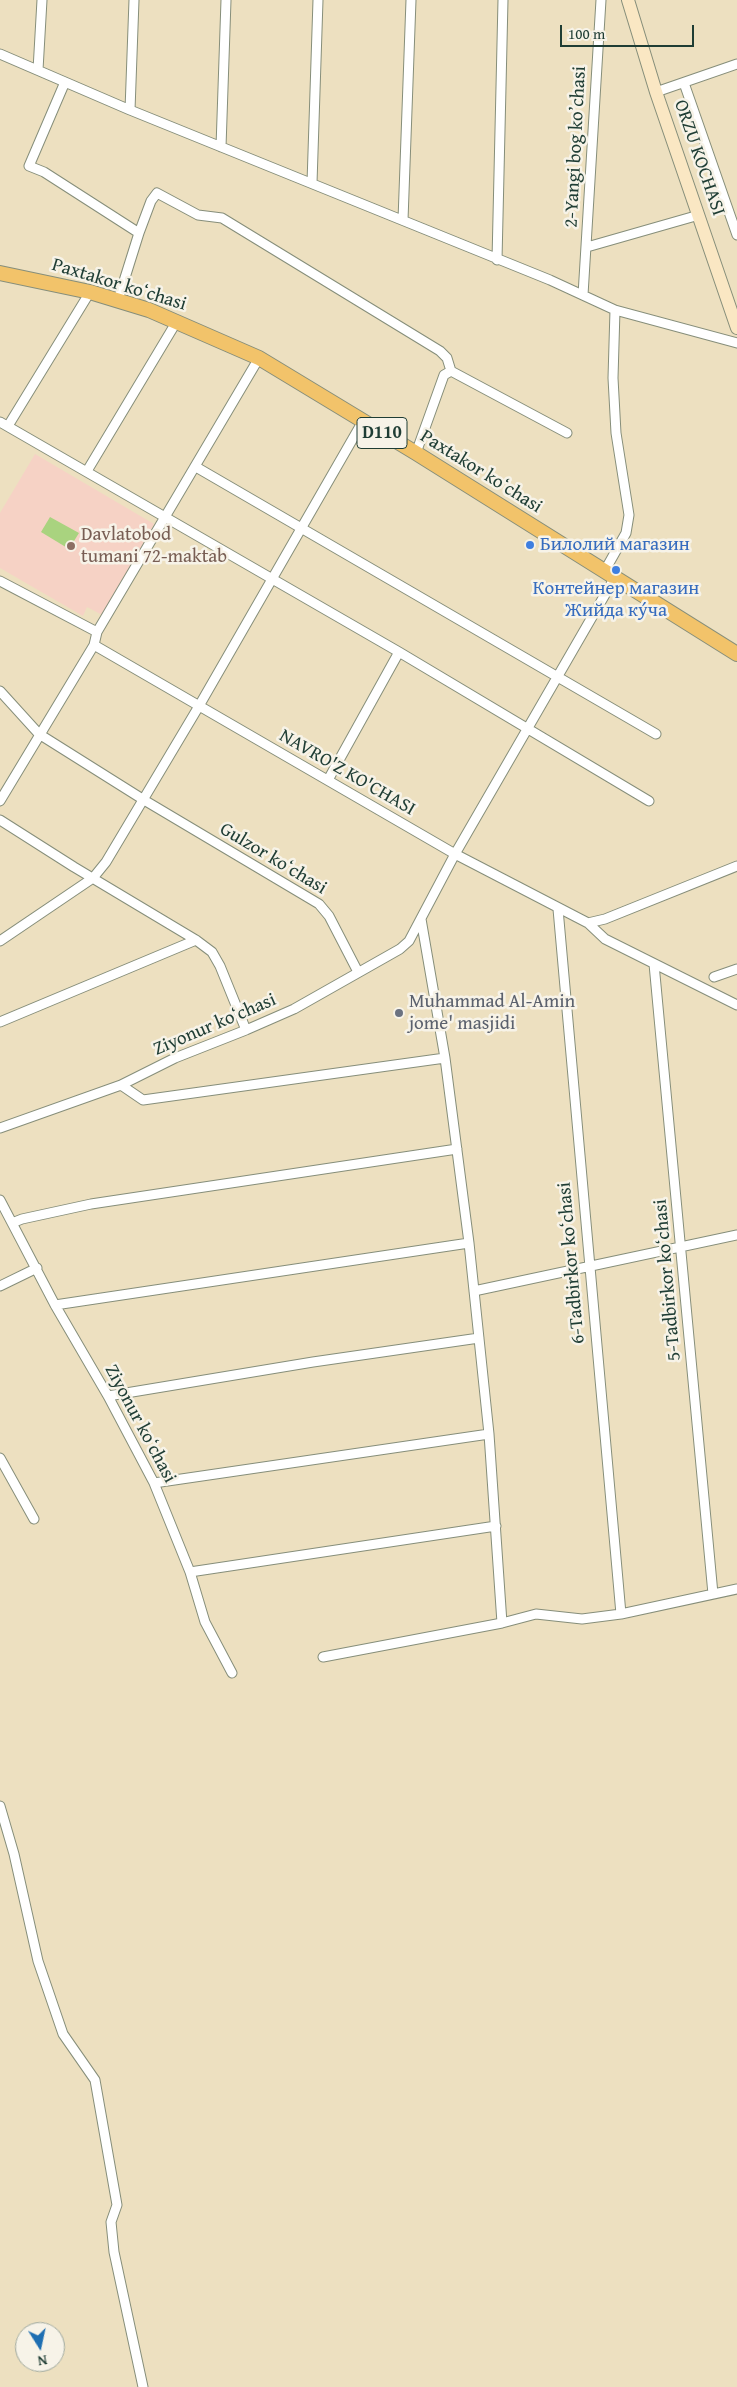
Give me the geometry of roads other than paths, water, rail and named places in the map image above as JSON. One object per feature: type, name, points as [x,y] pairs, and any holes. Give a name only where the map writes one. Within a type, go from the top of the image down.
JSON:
[{"type":"main road","name":"ORZU KOCHASI","points":[[628,0],[656,92],[737,328]]},
{"type":"main road","name":"Paxtakor koʻchasi","points":[[0,273],[90,292],[118,300],[177,320],[260,358],[416,453],[737,654]]},
{"type":"street","points":[[38,70],[42,0]]},
{"type":"street","points":[[130,110],[134,0]]},
{"type":"street","points":[[221,147],[226,0]]},
{"type":"street","points":[[312,183],[318,0]]},
{"type":"street","points":[[403,220],[411,0]]},
{"type":"street","points":[[498,260],[503,0]]},
{"type":"street","name":"2-Yangi bog koʼchasi","points":[[583,295],[600,0]]},
{"type":"street","points":[[0,54],[130,110],[403,220],[615,310],[737,343]]},
{"type":"street","points":[[656,92],[737,64]]},
{"type":"street","points":[[65,82],[29,166],[44,172],[139,233]]},
{"type":"street","points":[[684,83],[737,235]]},
{"type":"street","points":[[118,300],[150,201],[157,193],[198,215],[222,218],[440,350],[446,358],[451,371],[567,433]]},
{"type":"street","points":[[587,247],[699,215]]},
{"type":"street","points":[[90,292],[4,424],[399,652],[649,800]]},
{"type":"street","name":"Ziyonur koʻchasi","points":[[0,1128],[121,1085],[176,1058],[294,1009],[409,941],[455,854],[558,677],[609,575],[626,533],[629,515],[616,433],[613,378],[615,310]]},
{"type":"street","points":[[87,471],[177,320]]},
{"type":"street","points":[[0,800],[94,645],[97,632],[260,358]]},
{"type":"street","points":[[416,453],[444,375],[451,371]]},
{"type":"street","points":[[0,941],[93,878],[106,862],[199,706],[363,421]]},
{"type":"street","points":[[196,467],[656,734]]},
{"type":"street","points":[[0,581],[97,632]]},
{"type":"street","name":"NAVRO'Z KO'CHASI","points":[[94,645],[455,854],[588,923],[605,939],[737,1005]]},
{"type":"street","points":[[328,780],[399,652]]},
{"type":"street","name":"Gulzor koʻchasi","points":[[0,691],[39,734],[144,800],[319,904],[329,916],[358,972]]},
{"type":"street","points":[[0,820],[196,940],[212,952],[220,966],[246,1030]]},
{"type":"street","points":[[588,923],[605,919],[737,866]]},
{"type":"street","name":"6-Tadbirkor koʻchasi","points":[[558,909],[588,1267],[621,1614]]},
{"type":"street","points":[[421,920],[445,1058],[469,1243],[489,1434],[502,1623]]},
{"type":"street","points":[[0,1022],[196,940]]},
{"type":"street","name":"5-Tadbirkor koʻchasi","points":[[654,964],[713,1594]]},
{"type":"street","points":[[714,978],[737,969]]},
{"type":"street","points":[[121,1085],[143,1100],[445,1058]]},
{"type":"street","points":[[12,1223],[22,1218],[91,1204],[457,1149]]},
{"type":"street","name":"Ziyonur koʻchasi","points":[[0,1200],[55,1305],[108,1396],[154,1482],[190,1572],[206,1622],[232,1673]]},
{"type":"street","points":[[474,1291],[737,1235]]},
{"type":"street","points":[[55,1305],[469,1243]]},
{"type":"street","points":[[0,1286],[37,1268]]},
{"type":"street","points":[[108,1396],[313,1362],[479,1338]]},
{"type":"street","points":[[154,1482],[489,1434]]},
{"type":"street","points":[[0,1458],[34,1519]]},
{"type":"street","points":[[190,1572],[496,1526]]},
{"type":"street","points":[[324,1656],[502,1623],[536,1614],[582,1619],[621,1614],[737,1588]]},
{"type":"street","points":[[0,1806],[14,1854],[28,1924],[38,1961],[64,2034],[95,2080],[117,2205],[111,2222],[114,2252],[143,2387]]},
{"type":"place","name":"Билолий магазин","points":[[530,545]]},
{"type":"place","name":"Davlatobod tumani 72-maktab","points":[[71,546]]},
{"type":"place","name":"Контейнер магазин Жийда ку́ча","points":[[616,570]]},
{"type":"place","name":"Muhammad Al-Amin jome' masjidi","points":[[399,1013]]}]
